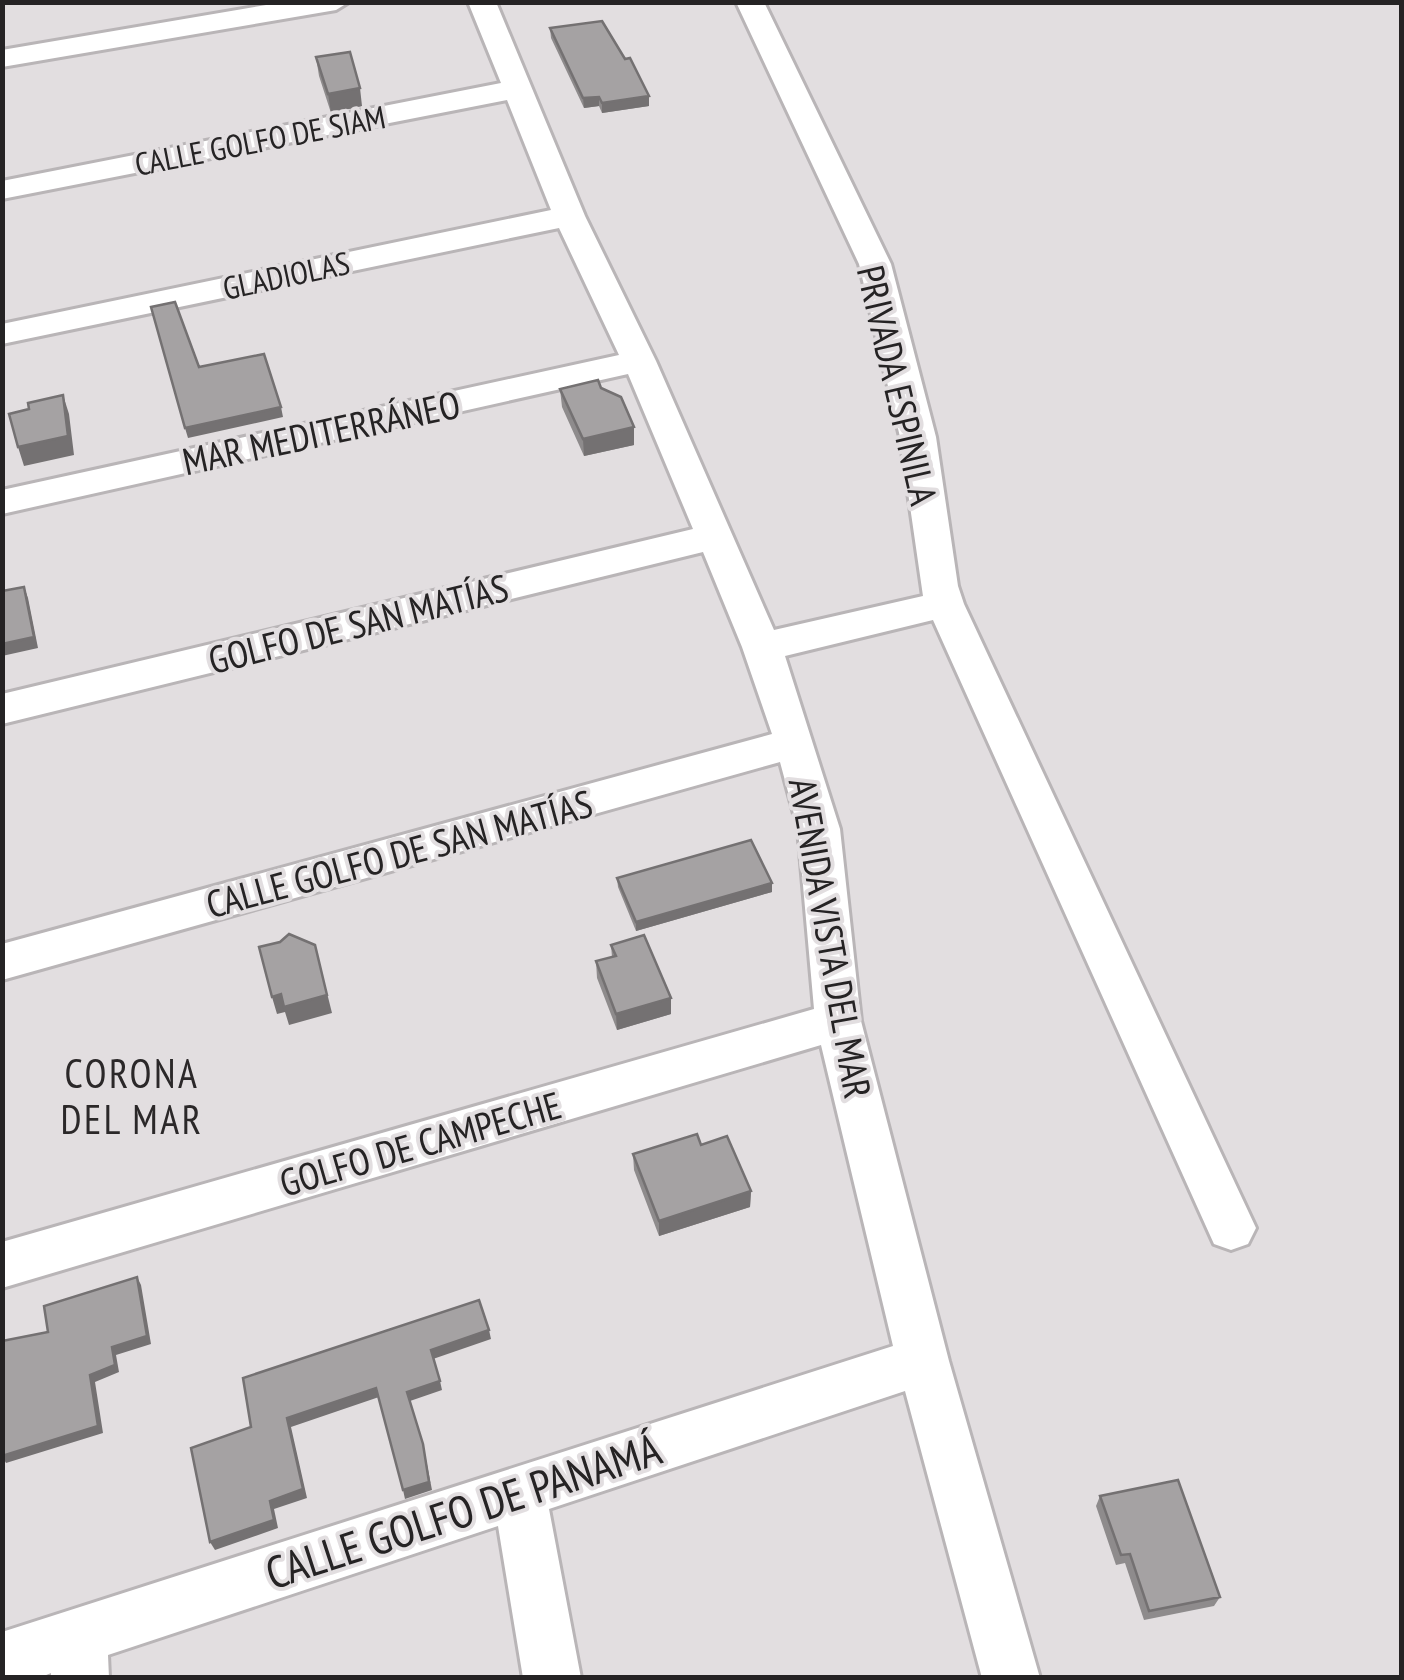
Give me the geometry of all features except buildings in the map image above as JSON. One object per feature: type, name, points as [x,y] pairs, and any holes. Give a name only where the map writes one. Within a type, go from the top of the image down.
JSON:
[{"type":"street","points":[[2,60],[336,2]]},
{"type":"street","name":"AVENIDA VISTA DEL MAR","points":[[482,2],[569,216],[639,361],[762,647],[795,744],[819,830],[838,1022],[923,1360],[1011,1678]]},
{"type":"street","name":"PRIVADA ESPINILA","points":[[750,2],[875,264],[918,437],[938,586],[945,604],[1231,1228]]},
{"type":"street","name":"CALLE GOLFO DE SIAM","points":[[2,190],[518,89]]},
{"type":"street","name":"GLADIOLAS","points":[[2,334],[569,216]]},
{"type":"street","name":"MAR MEDITERRÁNEO","points":[[2,502],[639,361]]},
{"type":"street","name":"GOLFO DE SAN MATÍAS","points":[[2,709],[714,537]]},
{"type":"street","points":[[762,647],[945,604]]},
{"type":"street","name":"CALLE GOLFO DE SAN MATÍAS","points":[[2,962],[795,744]]},
{"type":"street","name":"GOLFO DE CAMPECHE","points":[[2,1265],[838,1022]]},
{"type":"street","name":"CALLE GOLFO DE PANAMÁ","points":[[2,1660],[80,1656],[518,1493],[923,1360]]},
{"type":"street","points":[[518,1493],[552,1678]]},
{"type":"district","name":"CORONA DEL MAR","points":[[132,1096]]}]
